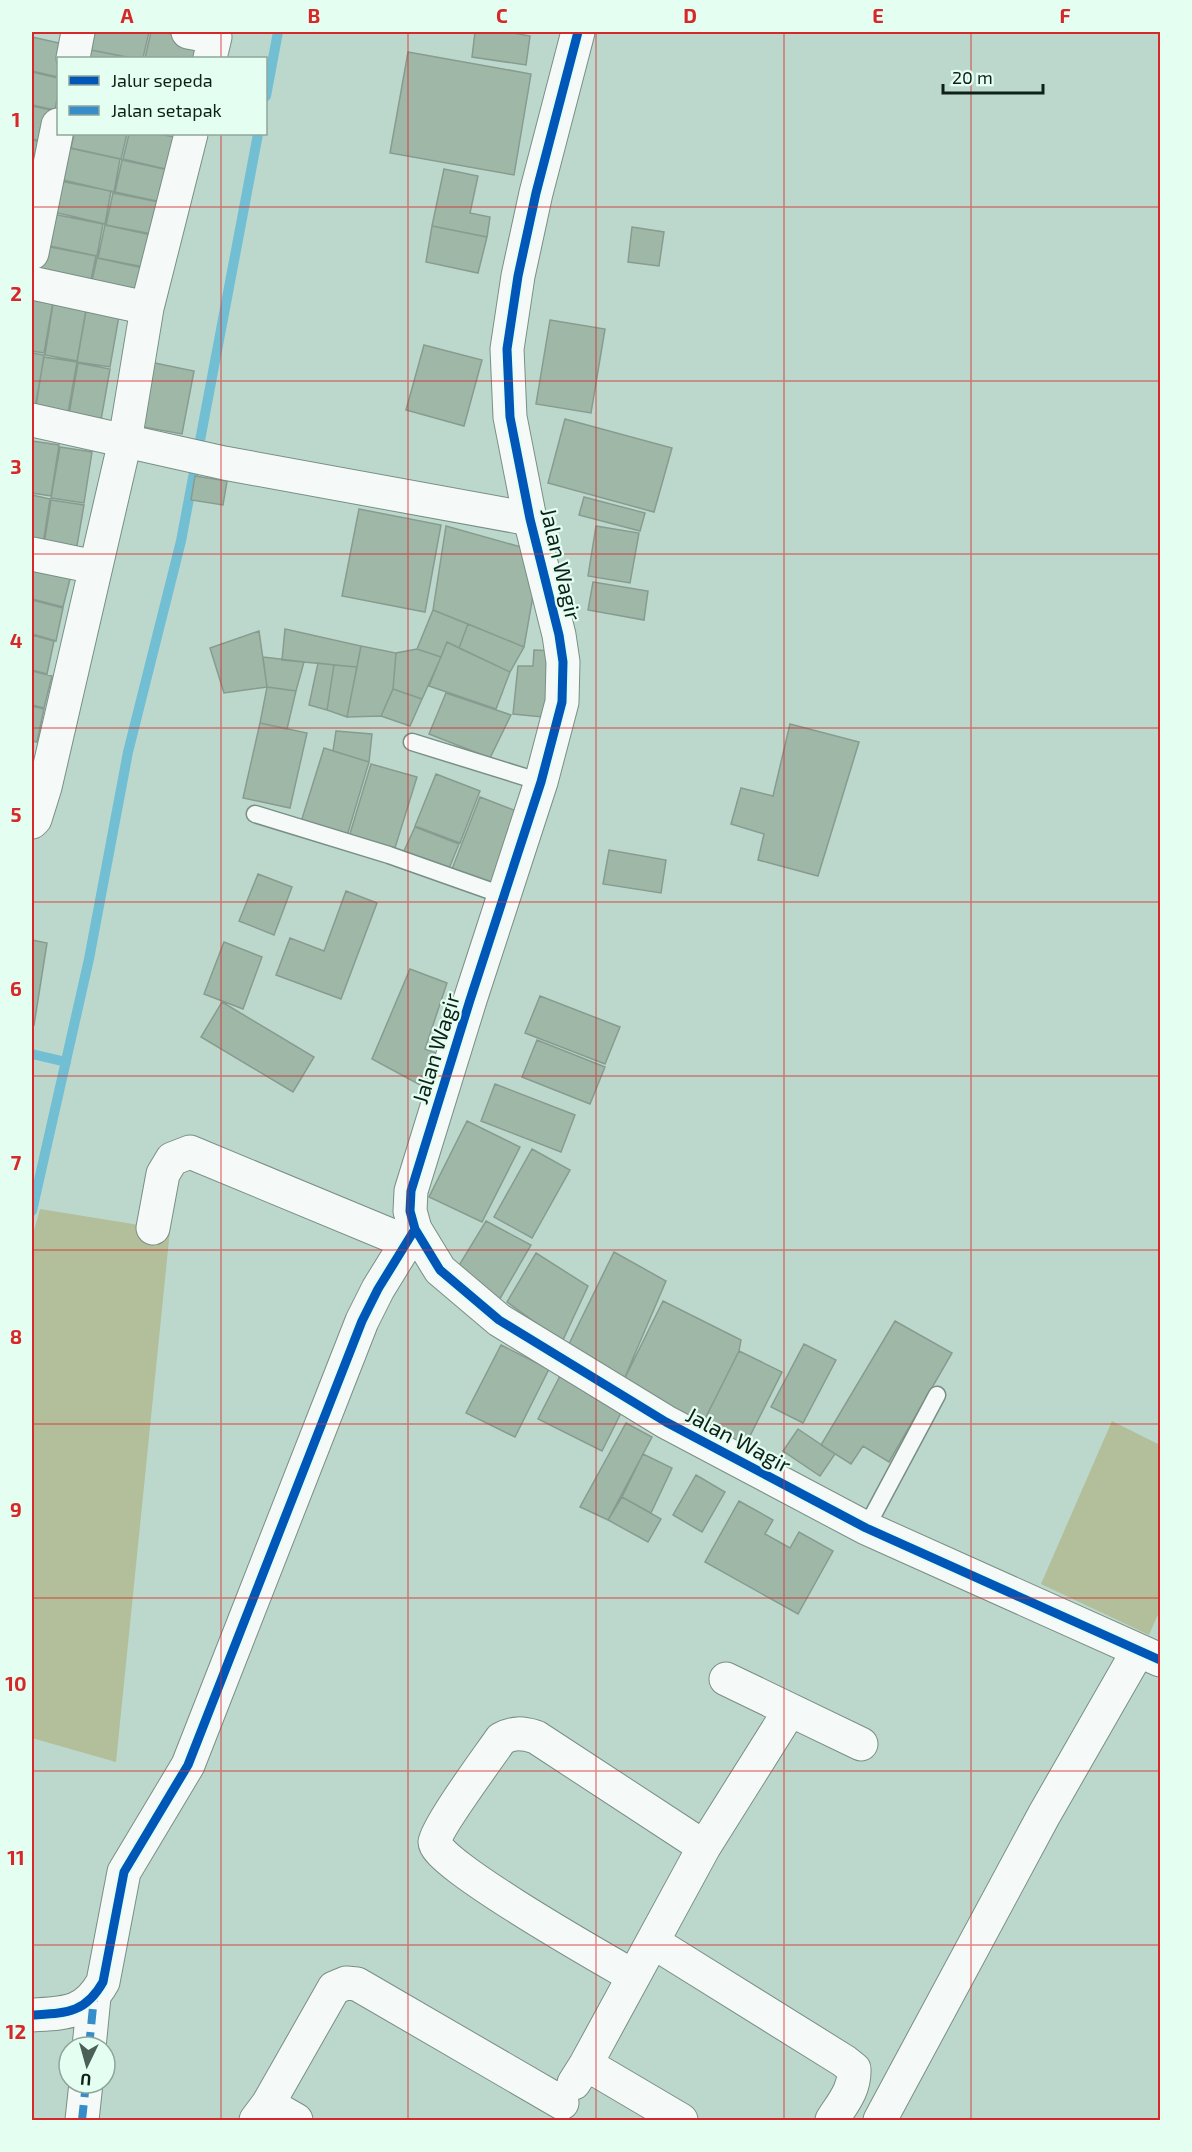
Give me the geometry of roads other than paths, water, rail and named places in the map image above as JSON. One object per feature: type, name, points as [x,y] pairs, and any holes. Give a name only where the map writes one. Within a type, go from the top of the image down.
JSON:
[{"type":"street","points":[[73,57],[78,32]]},
{"type":"street","points":[[188,32],[215,37],[210,57]]},
{"type":"street","name":"Jalan Wagir","points":[[578,32],[536,193],[518,276],[507,349],[510,417],[530,519],[559,634],[563,662],[562,702],[541,782],[411,1191],[411,1236],[440,1270],[499,1320],[666,1422],[866,1528],[1149,1656]]},
{"type":"street","points":[[32,252],[57,130]]},
{"type":"street","points":[[32,822],[45,788],[125,441],[147,308],[191,135]]},
{"type":"street","points":[[32,283],[147,308]]},
{"type":"street","points":[[32,420],[211,460],[530,519]]},
{"type":"street","points":[[32,554],[95,567]]},
{"type":"street","points":[[32,2015],[65,2013],[80,2008],[94,1997],[103,1982],[124,1872],[188,1765],[362,1321],[378,1289],[411,1236],[190,1152],[172,1159],[163,1174],[153,1228]]},
{"type":"street","points":[[880,2121],[1044,1815],[1149,1656]]},
{"type":"street","points":[[726,1679],[861,1744]]},
{"type":"street","points":[[296,2121],[262,2112],[334,1988],[346,1983],[357,1984],[557,2112],[586,2064],[704,1847],[790,1710]]},
{"type":"street","points":[[633,1976],[474,1880],[442,1855],[436,1849],[435,1842],[443,1825],[501,1738],[521,1733],[536,1737],[704,1847]]},
{"type":"street","points":[[653,1942],[854,2069],[851,2091],[832,2121]]},
{"type":"street","points":[[90,2035],[94,1997]]},
{"type":"street","points":[[586,2064],[681,2121]]},
{"type":"street","points":[[82,2121],[85,2095]]},
{"type":"lane","points":[[412,742],[541,782]]},
{"type":"lane","points":[[255,814],[389,855],[505,896]]},
{"type":"lane","points":[[866,1528],[937,1395]]},
{"type":"waterway","points":[[267,91],[278,32]]},
{"type":"waterway","points":[[32,1211],[89,959],[128,752],[181,541],[258,135]]},
{"type":"waterway","points":[[32,1054],[66,1062]]}]
